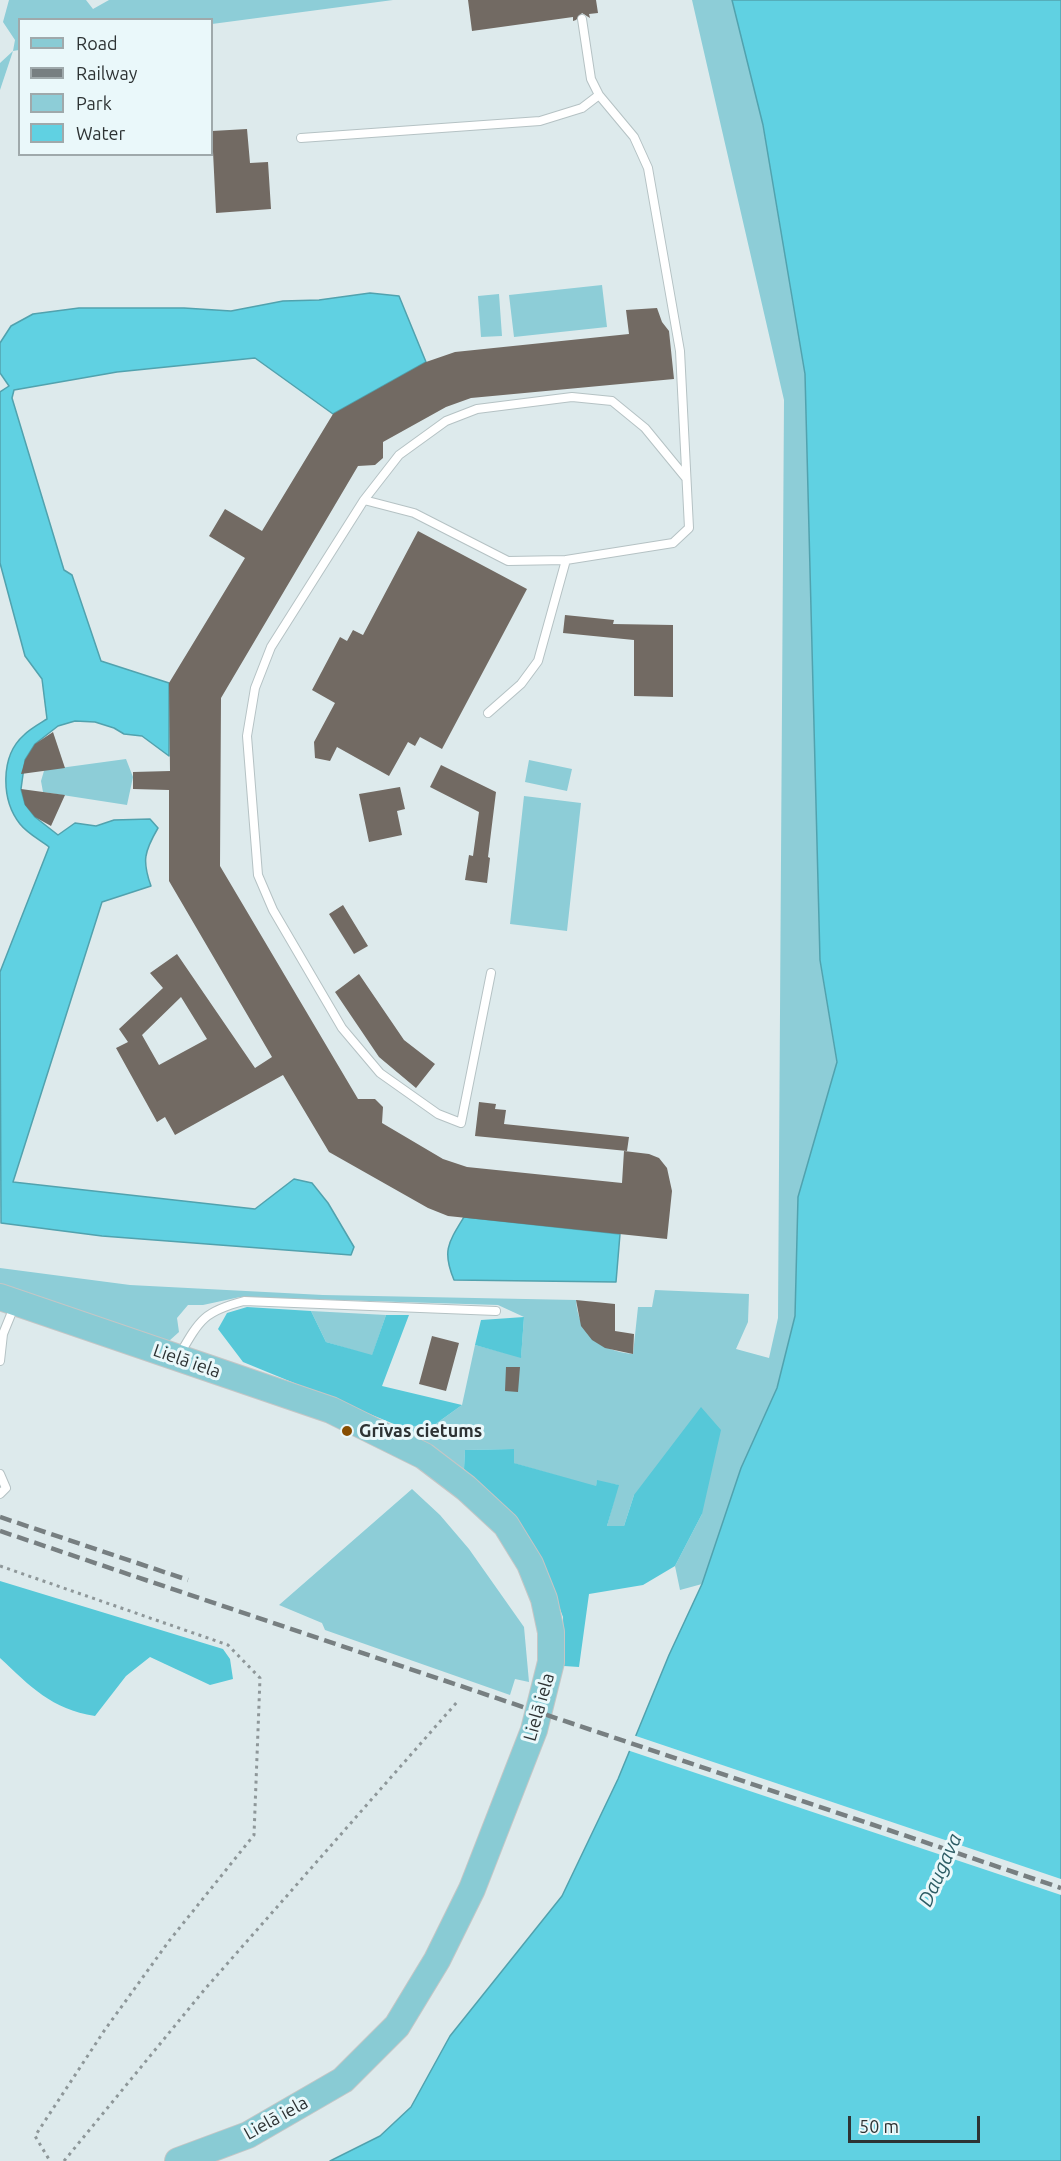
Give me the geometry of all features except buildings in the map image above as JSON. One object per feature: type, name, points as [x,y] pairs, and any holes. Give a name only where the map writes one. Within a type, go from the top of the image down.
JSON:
[{"type":"main road","name":"Lielā iela","points":[[8,1300],[331,1410],[424,1456],[466,1488],[506,1525],[530,1564],[544,1599],[551,1632],[551,1662],[547,1688],[534,1730],[472,1889],[437,1960],[397,2026],[343,2080],[248,2135],[178,2161]]},
{"type":"lane","points":[[364,500],[414,513],[508,561],[566,560],[673,543],[689,528],[680,351],[648,168],[634,138],[599,95],[591,79],[582,19]]},
{"type":"lane","points":[[300,138],[540,121],[582,108],[599,95]]},
{"type":"lane","points":[[491,973],[461,1123],[438,1114],[380,1073],[342,1028],[273,910],[258,875],[247,736],[255,688],[271,647],[364,500],[399,455],[446,422],[477,409],[572,397],[612,401],[645,428],[686,478]]},
{"type":"lane","points":[[488,713],[521,684],[538,662],[566,560]]},
{"type":"lane","points":[[0,1361],[8,1300]]},
{"type":"lane","points":[[178,1358],[195,1328],[216,1308],[244,1301],[496,1311]]},
{"type":"lane","points":[[0,1474],[6,1488],[0,1494]]},
{"type":"path","points":[[0,1566],[228,1645],[260,1678],[254,1835],[169,1941],[35,2136],[50,2161]]},
{"type":"path","points":[[64,2161],[213,1980],[458,1701]]},
{"type":"green space","points":[[9,0],[86,0],[93,9],[109,0],[393,0],[213,24],[213,18],[18,18],[18,50],[13,51],[15,40],[3,22]]},
{"type":"green space","points":[[692,0],[732,0],[763,125],[805,374],[820,960],[837,1062],[798,1197],[795,1316],[785,1364],[777,1388],[741,1468],[702,1584],[680,1590],[675,1566],[702,1514],[634,1495],[624,1526],[607,1526],[618,1485],[597,1481],[596,1487],[513,1463],[514,1449],[465,1450],[464,1469],[394,1424],[430,1428],[462,1405],[475,1345],[521,1357],[524,1317],[498,1305],[240,1297],[203,1305],[188,1305],[177,1318],[179,1332],[169,1341],[159,1341],[0,1285],[0,1268],[130,1285],[323,1295],[576,1300],[581,1322],[593,1338],[610,1349],[633,1354],[638,1307],[652,1307],[655,1290],[749,1294],[748,1322],[736,1349],[769,1358],[778,1318],[784,400]]},
{"type":"green space","points":[[13,51],[0,90],[0,63]]},
{"type":"green space","points":[[602,285],[607,327],[514,337],[509,295]]},
{"type":"green space","points":[[499,294],[502,336],[481,337],[478,296]]},
{"type":"green space","points":[[126,759],[133,777],[127,805],[43,792],[41,781],[46,764],[60,768]]},
{"type":"green space","points":[[529,760],[572,769],[567,791],[525,782]]},
{"type":"green space","points":[[524,796],[581,803],[567,931],[510,924]]},
{"type":"green space","points":[[311,1311],[386,1315],[372,1356],[326,1342]]},
{"type":"green space","points":[[412,1489],[440,1515],[469,1549],[524,1627],[529,1682],[515,1679],[510,1695],[325,1630],[322,1623],[279,1605]]},
{"type":"shaded area","points":[[247,1307],[311,1311],[326,1342],[372,1355],[386,1315],[409,1315],[382,1386],[462,1405],[430,1428],[394,1424],[243,1362],[218,1329],[227,1313]]},
{"type":"shaded area","points":[[524,1317],[521,1358],[475,1345],[481,1320]]},
{"type":"shaded area","points":[[701,1407],[721,1430],[702,1514],[675,1566],[643,1585],[589,1594],[579,1667],[564,1666],[563,1617],[545,1569],[514,1518],[464,1469],[465,1450],[514,1449],[514,1463],[596,1486],[597,1480],[619,1485],[607,1526],[624,1526],[634,1495]]},
{"type":"shaded area","points":[[0,1581],[223,1649],[230,1659],[233,1679],[210,1685],[150,1657],[126,1676],[95,1716],[66,1708],[32,1687],[0,1658]]},
{"type":"water","name":"Daugava","points":[[732,0],[1061,0],[1061,2161],[330,2161],[380,2136],[411,2107],[450,2036],[562,1896],[618,1779],[669,1655],[702,1584],[741,1468],[777,1388],[795,1316],[798,1197],[837,1062],[820,960],[805,374],[763,125]]},
{"type":"water","points":[[370,293],[399,296],[426,362],[333,414],[255,358],[117,372],[14,390],[12,398],[64,570],[72,575],[101,661],[169,683],[169,756],[142,736],[124,734],[95,722],[75,721],[58,726],[35,744],[25,760],[21,789],[25,804],[35,817],[58,835],[75,823],[96,826],[114,820],[150,819],[158,828],[146,857],[146,870],[151,886],[102,902],[13,1182],[255,1209],[294,1179],[312,1183],[328,1203],[354,1247],[351,1255],[102,1236],[1,1223],[0,972],[49,847],[20,824],[9,803],[7,791],[7,766],[16,744],[24,735],[47,719],[42,679],[25,656],[0,563],[0,392],[9,386],[0,373],[0,343],[11,326],[33,314],[79,308],[184,308],[231,311],[283,301],[319,300]]},
{"type":"water","points":[[464,1217],[620,1234],[616,1282],[454,1280],[448,1262],[449,1247]]},
{"type":"pier","points":[[633,1735],[1061,1879],[1061,1895],[627,1750]]},
{"type":"railway","points":[[0,1517],[188,1580]]},
{"type":"railway","points":[[0,1531],[1061,1888]]},
{"type":"place","name":"Grīvas cietums","points":[[347,1431]]}]
